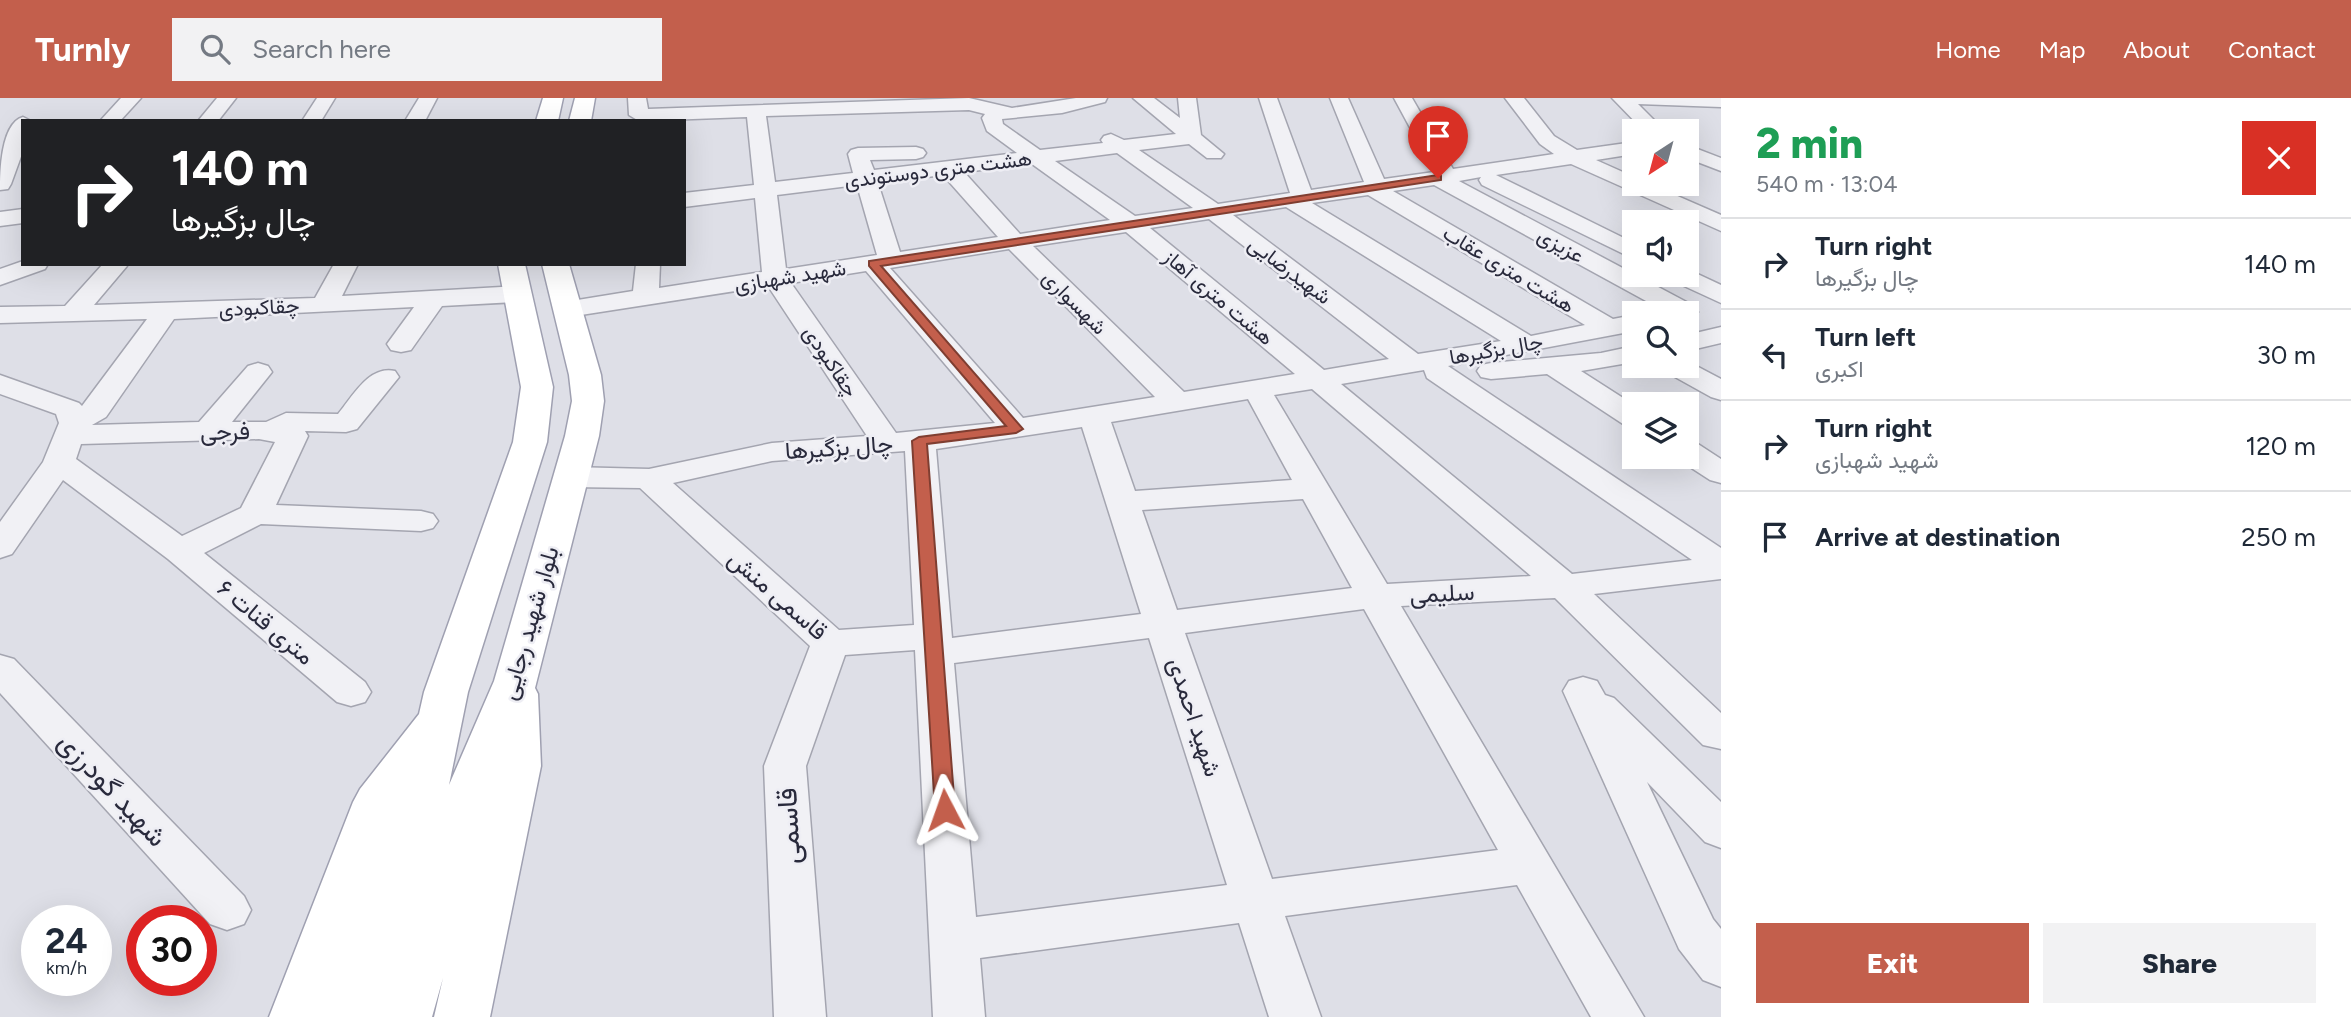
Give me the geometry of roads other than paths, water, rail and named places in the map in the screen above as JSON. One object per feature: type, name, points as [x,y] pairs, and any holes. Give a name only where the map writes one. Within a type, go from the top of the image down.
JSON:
[{"type":"main road","points":[[548,119],[553,98]]},
{"type":"main road","points":[[581,119],[586,98]]},
{"type":"main road","name":"بلوار شهید رجایی","points":[[404,1017],[479,765],[516,681],[571,477],[588,401],[579,344],[556,266]]},
{"type":"main road","points":[[353,1017],[421,806],[441,713],[521,472],[536,414],[537,387],[514,279]]},
{"type":"main road","points":[[462,1017],[517,766],[516,681]]},
{"type":"main road","points":[[297,1017],[377,802],[441,713]]},
{"type":"street","points":[[111,119],[132,98]]},
{"type":"street","points":[[209,119],[227,98]]},
{"type":"street","points":[[312,119],[326,98]]},
{"type":"street","points":[[416,119],[428,98]]},
{"type":"street","points":[[638,106],[660,118],[832,105],[971,104],[1012,114],[1062,107],[1098,98]]},
{"type":"street","points":[[1142,98],[1214,154]]},
{"type":"street","points":[[1187,98],[1192,138]]},
{"type":"street","points":[[1268,98],[1298,200],[1527,345]]},
{"type":"street","points":[[1339,98],[1375,188]]},
{"type":"street","points":[[1403,98],[1443,177]]},
{"type":"street","points":[[1514,98],[1547,140],[1573,157],[1721,224]]},
{"type":"street","points":[[1623,98],[1721,101]]},
{"type":"street","points":[[1623,98],[1644,119]]},
{"type":"street","name":"هشت متری آهاز","points":[[971,104],[992,118],[994,127],[1132,225],[1319,380],[1564,586],[1721,734]]},
{"type":"street","points":[[832,105],[858,154],[866,179],[882,262],[1016,429]]},
{"type":"street","name":"شهیدرضایی","points":[[1062,107],[1214,212],[1425,367],[1721,566]]},
{"type":"street","points":[[756,111],[775,278]]},
{"type":"street","points":[[0,184],[21,129]]},
{"type":"street","name":"هشت متری دوستوندی","points":[[686,200],[948,167],[1025,150],[1119,146],[1192,138]]},
{"type":"street","points":[[1699,139],[1710,139]]},
{"type":"street","points":[[858,154],[1025,150]]},
{"type":"street","name":"شهید شهبازی","points":[[568,309],[1622,150]]},
{"type":"street","points":[[1699,156],[1721,165]]},
{"type":"street","name":"شهسواری","points":[[948,167],[1015,242],[1178,403]]},
{"type":"street","points":[[1474,172],[1622,246]]},
{"type":"street","name":"عزیزی","points":[[1443,177],[1662,301]]},
{"type":"street","name":"هشت متری عقاب","points":[[1375,188],[1622,325]]},
{"type":"street","points":[[0,219],[21,216]]},
{"type":"street","points":[[0,278],[31,266]]},
{"type":"street","points":[[73,313],[115,266]]},
{"type":"street","points":[[325,303],[344,266]]},
{"type":"street","points":[[645,298],[648,266]]},
{"type":"street","name":"چقاکبودی","points":[[775,278],[903,442]]},
{"type":"street","name":"چقاکبودی","points":[[0,315],[249,309],[435,299],[514,279]]},
{"type":"street","points":[[1699,284],[1721,295]]},
{"type":"street","points":[[401,344],[435,299]]},
{"type":"street","points":[[1699,310],[1721,305]]},
{"type":"street","points":[[0,547],[68,440],[95,411],[166,311]]},
{"type":"street","name":"چال بزگیرها","points":[[1425,367],[1622,325]]},
{"type":"street","points":[[1699,340],[1721,335]]},
{"type":"street","name":"چال بزگیرها","points":[[571,477],[649,479],[772,452],[903,442],[1016,429],[1357,373],[1425,367],[1511,370],[1622,356]]},
{"type":"street","points":[[1553,366],[1622,410]]},
{"type":"street","points":[[208,431],[258,372]]},
{"type":"street","points":[[271,432],[286,422],[346,424],[385,377]]},
{"type":"street","points":[[1698,378],[1721,391]]},
{"type":"street","name":"۶ متری قنات","points":[[0,384],[69,409],[68,440],[180,551],[351,692]]},
{"type":"street","points":[[1257,390],[1618,1017]]},
{"type":"street","name":"شهید احمدی","points":[[1094,417],[1295,1017]]},
{"type":"street","name":"فرجی","points":[[68,440],[208,431],[271,432],[293,436],[255,514]]},
{"type":"street","points":[[903,442],[934,645],[959,1017]]},
{"type":"street","points":[[1699,459],[1721,473]]},
{"type":"street","name":"قاسمی منش","points":[[649,479],[830,643],[934,645]]},
{"type":"street","points":[[1123,502],[1314,488]]},
{"type":"street","points":[[180,551],[255,514],[422,520]]},
{"type":"street","name":"سلیمی","points":[[934,645],[1164,625],[1378,596],[1564,586],[1721,566]]},
{"type":"street","name":"قاسمی","points":[[800,1017],[785,765],[830,643]]},
{"type":"street","name":"شهید گودرزی","points":[[0,668],[227,910]]},
{"type":"street","points":[[1721,830],[1583,691],[1696,934],[1721,965]]},
{"type":"street","points":[[954,941],[1531,864]]}]
